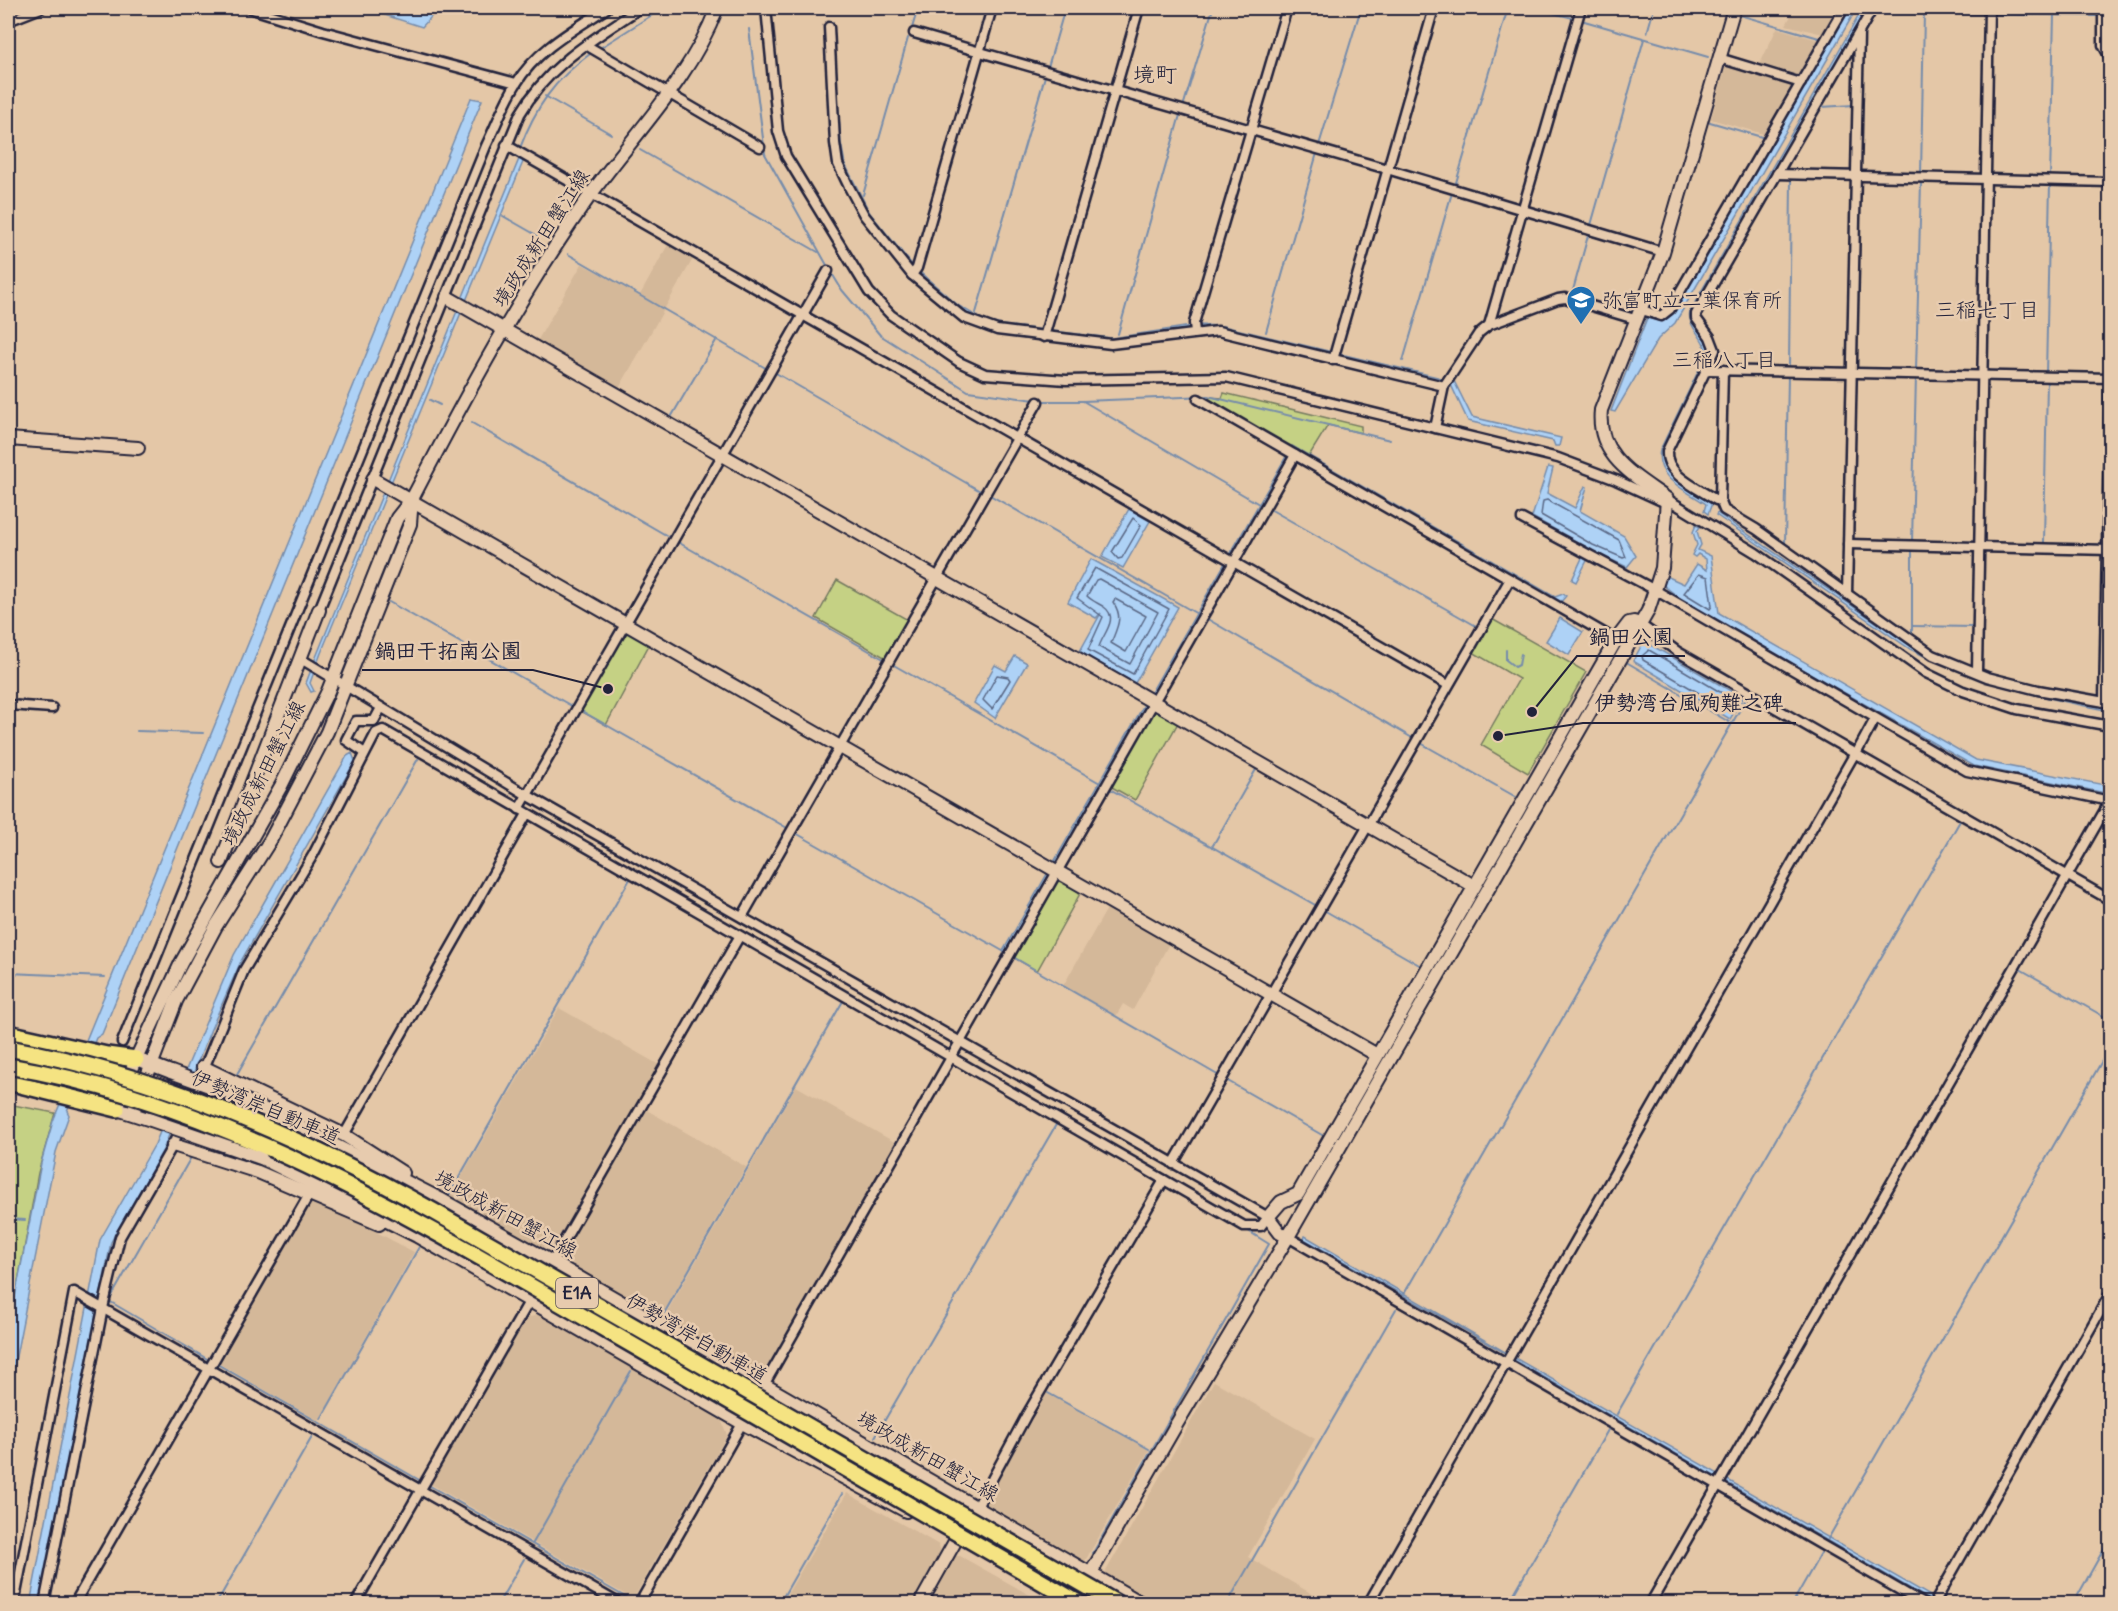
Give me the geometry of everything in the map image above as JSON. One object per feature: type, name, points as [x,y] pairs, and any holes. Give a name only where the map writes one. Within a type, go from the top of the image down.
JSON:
[{"type":"highway","points":[[8,1033],[143,1061]]},
{"type":"highway","name":"伊勢湾岸自動車道","points":[[8,1048],[148,1083],[261,1125],[321,1151],[443,1216],[1118,1604]]},
{"type":"highway","name":"伊勢湾岸自動車道","points":[[8,1066],[130,1096],[195,1118],[322,1172],[426,1226],[1080,1604]]},
{"type":"highway","points":[[8,1082],[117,1109]]},
{"type":"street","points":[[8,21],[41,8]]},
{"type":"street","points":[[249,8],[323,31],[516,83]]},
{"type":"street","points":[[122,1042],[486,146],[516,83],[543,53],[570,31],[607,8]]},
{"type":"street","points":[[221,862],[305,660],[319,610],[450,299],[506,145],[534,91],[549,73],[640,8]]},
{"type":"street","name":"境政成新田蟹江線","points":[[132,1114],[143,1061],[181,963],[281,786],[333,678],[352,624],[397,518],[412,499],[504,329],[592,193],[669,94],[702,45],[717,8]]},
{"type":"street","points":[[766,8],[777,131],[786,156],[869,292],[891,315],[959,362],[985,374],[1066,380],[1226,377],[1558,458],[1667,501]]},
{"type":"street","points":[[914,272],[992,8]]},
{"type":"street","points":[[1045,333],[1139,8]]},
{"type":"street","points":[[1195,329],[1250,130],[1287,8]]},
{"type":"street","points":[[1334,357],[1434,8]]},
{"type":"street","points":[[1489,325],[1581,8]]},
{"type":"street","points":[[1734,8],[1663,252],[1601,410],[1600,424],[1606,448],[1616,461],[1667,501],[1756,553],[1926,673],[1963,691],[2017,709],[2110,726]]},
{"type":"street","points":[[1435,428],[1446,383],[1479,333],[1489,325],[1566,298],[1640,315],[1661,316],[1670,309],[1844,8]]},
{"type":"street","points":[[1720,500],[1716,500],[1673,471],[1666,459],[1667,451],[1715,350],[1710,337],[1696,318],[1696,314],[1873,8]]},
{"type":"street","points":[[1965,8],[2107,9],[2103,45],[2110,58]]},
{"type":"street","points":[[1977,671],[1989,8]]},
{"type":"street","points":[[829,27],[838,164],[864,215],[914,272],[963,318],[997,330],[1045,333],[1111,344],[1195,329],[1218,331],[1446,383]]},
{"type":"street","points":[[914,33],[1387,169],[1663,252]]},
{"type":"street","points":[[1846,594],[1859,33]]},
{"type":"street","points":[[586,45],[760,147]]},
{"type":"street","points":[[1719,58],[1801,83]]},
{"type":"street","points":[[506,145],[1448,685]]},
{"type":"street","points":[[1777,174],[2110,182]]},
{"type":"street","points":[[519,809],[828,271]]},
{"type":"street","points":[[450,299],[1474,886]]},
{"type":"street","points":[[1706,370],[2110,378]]},
{"type":"street","points":[[1723,370],[1720,500],[1724,510],[1756,529],[1933,655],[1987,677],[2038,690],[2107,703],[2110,384]]},
{"type":"street","points":[[1198,399],[1616,640]]},
{"type":"street","points":[[742,917],[1038,402]]},
{"type":"street","points":[[8,439],[138,448]]},
{"type":"street","points":[[639,1604],[952,1058],[958,1042],[1054,868],[1105,786],[1151,699],[1202,617],[1231,560],[1292,453]]},
{"type":"street","points":[[373,479],[412,499],[625,624],[1377,1055]]},
{"type":"street","name":"境政成新田蟹江線","points":[[117,1109],[216,926],[271,839],[307,772],[346,685],[410,524],[412,499]]},
{"type":"street","points":[[117,1109],[261,1158],[417,1236],[742,1423],[957,1538],[1073,1604],[1641,625],[1662,568],[1667,501]]},
{"type":"street","points":[[1522,519],[1656,587],[1875,719],[1973,774],[2110,801],[1650,1604]]},
{"type":"street","points":[[1848,544],[2109,550]]},
{"type":"street","points":[[1173,1164],[1510,579]]},
{"type":"street","points":[[44,1604],[102,1307],[120,1237],[172,1145],[244,970],[313,855],[376,733],[383,729],[739,937],[1244,1226],[1262,1226],[1281,1202],[1298,1194],[1616,640],[1629,622],[1641,625],[1678,652],[2110,900]]},
{"type":"street","points":[[305,660],[527,795],[1268,1217],[1280,1233],[1924,1604]]},
{"type":"street","points":[[8,705],[52,708]]},
{"type":"street","points":[[365,753],[346,740],[356,721],[374,721],[381,708]]},
{"type":"street","points":[[1368,1604],[1875,719]]},
{"type":"street","points":[[344,1135],[527,814]]},
{"type":"street","points":[[552,1262],[739,937]]},
{"type":"street","name":"境政成新田蟹江線","points":[[143,1061],[234,1095],[440,1199],[1092,1572],[1143,1604]]},
{"type":"street","points":[[203,1067],[344,1135],[440,1199]]},
{"type":"street","points":[[172,1145],[258,1172],[310,1193],[361,1218],[417,1236]]},
{"type":"street","points":[[977,1507],[1026,1416],[1164,1180]]},
{"type":"street","points":[[74,1604],[310,1193]]},
{"type":"street","points":[[14,1604],[74,1292],[421,1488],[620,1604]]},
{"type":"street","points":[[1934,1604],[2110,1294]]},
{"type":"street","points":[[355,1604],[530,1300]]},
{"type":"street","points":[[920,1604],[957,1538]]},
{"type":"shaded area","points":[[1795,8],[1838,8],[1823,34],[1786,25]]},
{"type":"shaded area","points":[[1777,28],[1821,41],[1800,80],[1758,68]]},
{"type":"shaded area","points":[[1726,66],[1797,86],[1767,135],[1711,119]]},
{"type":"shaded area","points":[[669,243],[694,257],[618,390],[536,343],[582,264],[640,295]]},
{"type":"shaded area","points":[[1109,905],[1171,940],[1133,1010],[1123,1004],[1116,1016],[1063,986]]},
{"type":"shaded area","points":[[559,1008],[661,1066],[561,1242],[540,1247],[450,1196]]},
{"type":"shaded area","points":[[796,1086],[896,1143],[771,1365],[754,1370],[663,1319]]},
{"type":"shaded area","points":[[645,1109],[746,1167],[661,1317],[574,1267],[566,1245]]},
{"type":"shaded area","points":[[312,1198],[414,1252],[319,1421],[218,1363]]},
{"type":"shaded area","points":[[542,1314],[719,1414],[727,1435],[633,1599],[429,1483],[526,1318]]},
{"type":"shaded area","points":[[1214,1381],[1315,1439],[1248,1557],[1328,1603],[1158,1603],[1105,1573]]},
{"type":"shaded area","points":[[1047,1393],[1149,1450],[1085,1561],[984,1504]]},
{"type":"shaded area","points":[[847,1493],[939,1545],[941,1553],[912,1603],[782,1603]]},
{"type":"shaded area","points":[[952,1556],[960,1556],[1044,1603],[925,1604]]},
{"type":"green space","points":[[1224,393],[1361,426],[1361,433],[1328,425],[1309,456],[1292,446],[1290,449],[1198,396],[1222,398]]},
{"type":"green space","points":[[837,580],[908,620],[886,658],[816,618]]},
{"type":"green space","points":[[1490,618],[1586,672],[1528,773],[1481,745],[1519,679],[1471,651]]},
{"type":"green space","points":[[628,630],[650,643],[606,725],[579,710],[625,631]]},
{"type":"green space","points":[[1154,707],[1179,721],[1135,800],[1110,786]]},
{"type":"green space","points":[[1057,876],[1082,890],[1037,971],[1011,956]]},
{"type":"green space","points":[[8,1104],[55,1113],[38,1173],[8,1337]]},
{"type":"water","points":[[363,8],[439,8],[422,27]]},
{"type":"water","points":[[1849,8],[1857,8],[1675,323],[1658,339],[1615,412],[1611,411],[1647,318],[1662,322],[1674,312]]},
{"type":"water","points":[[1862,10],[1866,12],[1694,312],[1711,351],[1663,457],[1669,472],[1712,503],[1708,514],[1704,511],[1706,504],[1674,483],[1667,476],[1659,460],[1660,450],[1706,355],[1703,343],[1691,323],[1690,311]]},
{"type":"water","points":[[832,21],[841,143],[845,164],[870,213],[914,267],[959,306],[985,321],[1002,325],[1112,338],[1198,325],[1223,326],[1454,381],[1472,417],[1561,438],[1559,446],[1555,446],[1553,441],[1468,421],[1451,385],[1220,329],[1123,341],[1001,329],[967,316],[916,274],[866,214],[845,171],[838,144]]},
{"type":"water","points":[[471,98],[482,100],[102,1034],[96,1038],[67,1111],[69,1115],[56,1152],[8,1397],[8,1333],[41,1163],[53,1121]]},
{"type":"water","points":[[519,148],[523,162],[321,653],[310,683],[314,691],[311,692],[306,683],[314,662],[519,159]]},
{"type":"water","points":[[1292,446],[1555,597],[1563,594],[1566,596],[1559,604],[1294,451],[1006,953],[1003,951]]},
{"type":"water","points":[[1548,467],[1553,468],[1547,493],[1575,508],[1585,486],[1587,487],[1580,511],[1624,536],[1636,556],[1627,567],[1592,551],[1576,582],[1572,580],[1587,547],[1532,517]]},
{"type":"water","points":[[1129,509],[1150,521],[1123,568],[1102,557]]},
{"type":"water","points":[[1717,513],[1914,648],[1988,680],[2110,706],[2110,711],[2008,688],[1958,671],[1910,649],[1716,515]]},
{"type":"water","points":[[1696,525],[1700,527],[1697,531],[1701,545],[1698,550],[1711,556],[1719,613],[1976,760],[2110,786],[2110,794],[1974,766],[1689,605],[1659,582],[1664,575],[1684,584],[1697,564],[1707,570],[1706,559],[1698,554],[1695,557],[1692,555],[1697,545],[1693,532]]},
{"type":"water","points":[[1091,559],[1178,607],[1135,683],[1079,653],[1101,613],[1096,618],[1068,602]]},
{"type":"water","points":[[1560,618],[1583,632],[1569,655],[1546,641]]},
{"type":"water","points":[[1644,641],[1743,698],[1730,719],[1633,661]]},
{"type":"water","points":[[1015,656],[1027,663],[995,718],[974,703],[995,665],[1006,671]]},
{"type":"water","points":[[352,753],[355,761],[241,961],[163,1150],[111,1242],[41,1603],[30,1604],[100,1240],[155,1144],[234,955],[347,756]]},
{"type":"water","points":[[1305,1236],[1505,1352],[1505,1353],[1304,1239]]},
{"type":"water","points":[[1515,1358],[1720,1475],[1718,1478],[1514,1360]]},
{"type":"water","points":[[1726,1479],[1932,1597],[1930,1600],[1724,1481]]},
{"type":"waterway","points":[[600,48],[663,8]]},
{"type":"waterway","points":[[912,28],[918,8]]},
{"type":"waterway","points":[[1048,67],[1065,8]]},
{"type":"waterway","points":[[1183,107],[1213,8]]},
{"type":"waterway","points":[[1319,145],[1361,8]]},
{"type":"waterway","points":[[1455,186],[1508,8]]},
{"type":"waterway","points":[[1533,8],[1573,18]]},
{"type":"waterway","points":[[1647,33],[1654,8]]},
{"type":"waterway","points":[[1921,175],[1924,12],[1983,13]]},
{"type":"waterway","points":[[1736,14],[1819,38]]},
{"type":"waterway","points":[[1997,14],[2096,16]]},
{"type":"waterway","points":[[2050,178],[2054,15]]},
{"type":"waterway","points":[[1581,20],[1708,57]]},
{"type":"waterway","points":[[749,29],[765,154],[828,267]]},
{"type":"waterway","points":[[863,195],[908,38]]},
{"type":"waterway","points":[[1591,225],[1644,39]]},
{"type":"waterway","points":[[520,148],[532,120],[556,84],[590,54]]},
{"type":"waterway","points":[[976,313],[1045,76]]},
{"type":"waterway","points":[[545,96],[611,134]]},
{"type":"waterway","points":[[1810,125],[1821,107],[1854,105]]},
{"type":"waterway","points":[[1118,334],[1180,115]]},
{"type":"waterway","points":[[1710,122],[1765,138]]},
{"type":"waterway","points":[[1785,171],[1801,141]]},
{"type":"waterway","points":[[640,150],[818,252]]},
{"type":"waterway","points":[[1266,332],[1317,153]]},
{"type":"waterway","points":[[1789,367],[1791,180]]},
{"type":"waterway","points":[[1916,370],[1921,182]]},
{"type":"waterway","points":[[2046,375],[2050,183]]},
{"type":"waterway","points":[[1403,361],[1451,196]]},
{"type":"waterway","points":[[503,216],[538,236]]},
{"type":"waterway","points":[[1572,294],[1589,232]]},
{"type":"waterway","points":[[568,254],[769,370]]},
{"type":"waterway","points":[[831,272],[842,290],[880,335],[968,391],[1035,400]]},
{"type":"waterway","points":[[670,419],[717,339]]},
{"type":"waterway","points":[[774,372],[982,492]]},
{"type":"waterway","points":[[1785,545],[1788,375]]},
{"type":"waterway","points":[[1912,542],[1916,376]]},
{"type":"waterway","points":[[2044,543],[2047,380]]},
{"type":"waterway","points":[[1041,401],[1208,396],[1390,440]]},
{"type":"waterway","points":[[430,400],[440,405]]},
{"type":"waterway","points":[[1083,401],[1259,504]]},
{"type":"waterway","points":[[472,423],[671,538]]},
{"type":"waterway","points":[[988,494],[1199,615]]},
{"type":"waterway","points":[[1268,508],[1478,627]]},
{"type":"waterway","points":[[676,541],[887,661]]},
{"type":"waterway","points":[[1912,549],[1912,636]]},
{"type":"waterway","points":[[389,602],[575,708]]},
{"type":"waterway","points":[[1204,617],[1414,739]]},
{"type":"waterway","points":[[1912,626],[1974,627]]},
{"type":"waterway","points":[[1506,650],[1506,660],[1515,667],[1519,665],[1521,654]]},
{"type":"waterway","points":[[1628,663],[1729,722]]},
{"type":"waterway","points":[[892,664],[1100,783]]},
{"type":"waterway","points":[[1404,1294],[1746,699]]},
{"type":"waterway","points":[[580,710],[789,829]]},
{"type":"waterway","points":[[137,731],[203,733]]},
{"type":"waterway","points":[[1419,742],[1516,797]]},
{"type":"waterway","points":[[237,1074],[418,759]]},
{"type":"waterway","points":[[1212,847],[1258,766]]},
{"type":"waterway","points":[[1108,788],[1317,906]]},
{"type":"waterway","points":[[1617,1414],[1960,821]]},
{"type":"waterway","points":[[794,832],[1008,954]]},
{"type":"waterway","points":[[449,1195],[630,879]]},
{"type":"waterway","points":[[1322,909],[1421,966]]},
{"type":"waterway","points":[[1013,957],[1221,1077]]},
{"type":"waterway","points":[[2020,969],[2110,1020]]},
{"type":"waterway","points":[[8,973],[105,977]]},
{"type":"waterway","points":[[662,1317],[843,1001]]},
{"type":"waterway","points":[[1828,1539],[2110,1047]]},
{"type":"waterway","points":[[1226,1080],[1322,1135]]},
{"type":"waterway","points":[[875,1437],[1057,1123]]},
{"type":"waterway","points":[[190,1159],[109,1301],[209,1360]]},
{"type":"waterway","points":[[8,1219],[25,1220]]},
{"type":"waterway","points":[[1093,1553],[1269,1244],[1245,1229]]},
{"type":"waterway","points":[[321,1419],[419,1247]]},
{"type":"waterway","points":[[1227,1604],[1396,1309]]},
{"type":"waterway","points":[[217,1364],[421,1481]]},
{"type":"waterway","points":[[533,1543],[631,1371]]},
{"type":"waterway","points":[[1048,1393],[1149,1449]]},
{"type":"waterway","points":[[1508,1604],[1608,1430]]},
{"type":"waterway","points":[[216,1604],[312,1437]]},
{"type":"waterway","points":[[430,1486],[634,1602]]},
{"type":"waterway","points":[[779,1604],[842,1494]]},
{"type":"waterway","points":[[2073,1604],[2110,1538]]},
{"type":"waterway","points":[[1792,1604],[1821,1553]]},
{"type":"waterway","points":[[498,1604],[524,1559]]},
{"type":"place","name":"弥富町立二葉保育所","points":[[1581,326]]},
{"type":"place","name":"鍋田干拓南公園","points":[[608,689]]},
{"type":"place","name":"鍋田公園","points":[[1532,712]]},
{"type":"place","name":"伊勢湾台風殉難之碑","points":[[1498,736]]},
{"type":"district","name":"境町","points":[[1155,74]]},
{"type":"district","name":"三稲七丁目","points":[[1987,310]]},
{"type":"district","name":"三稲八丁目","points":[[1724,360]]}]
